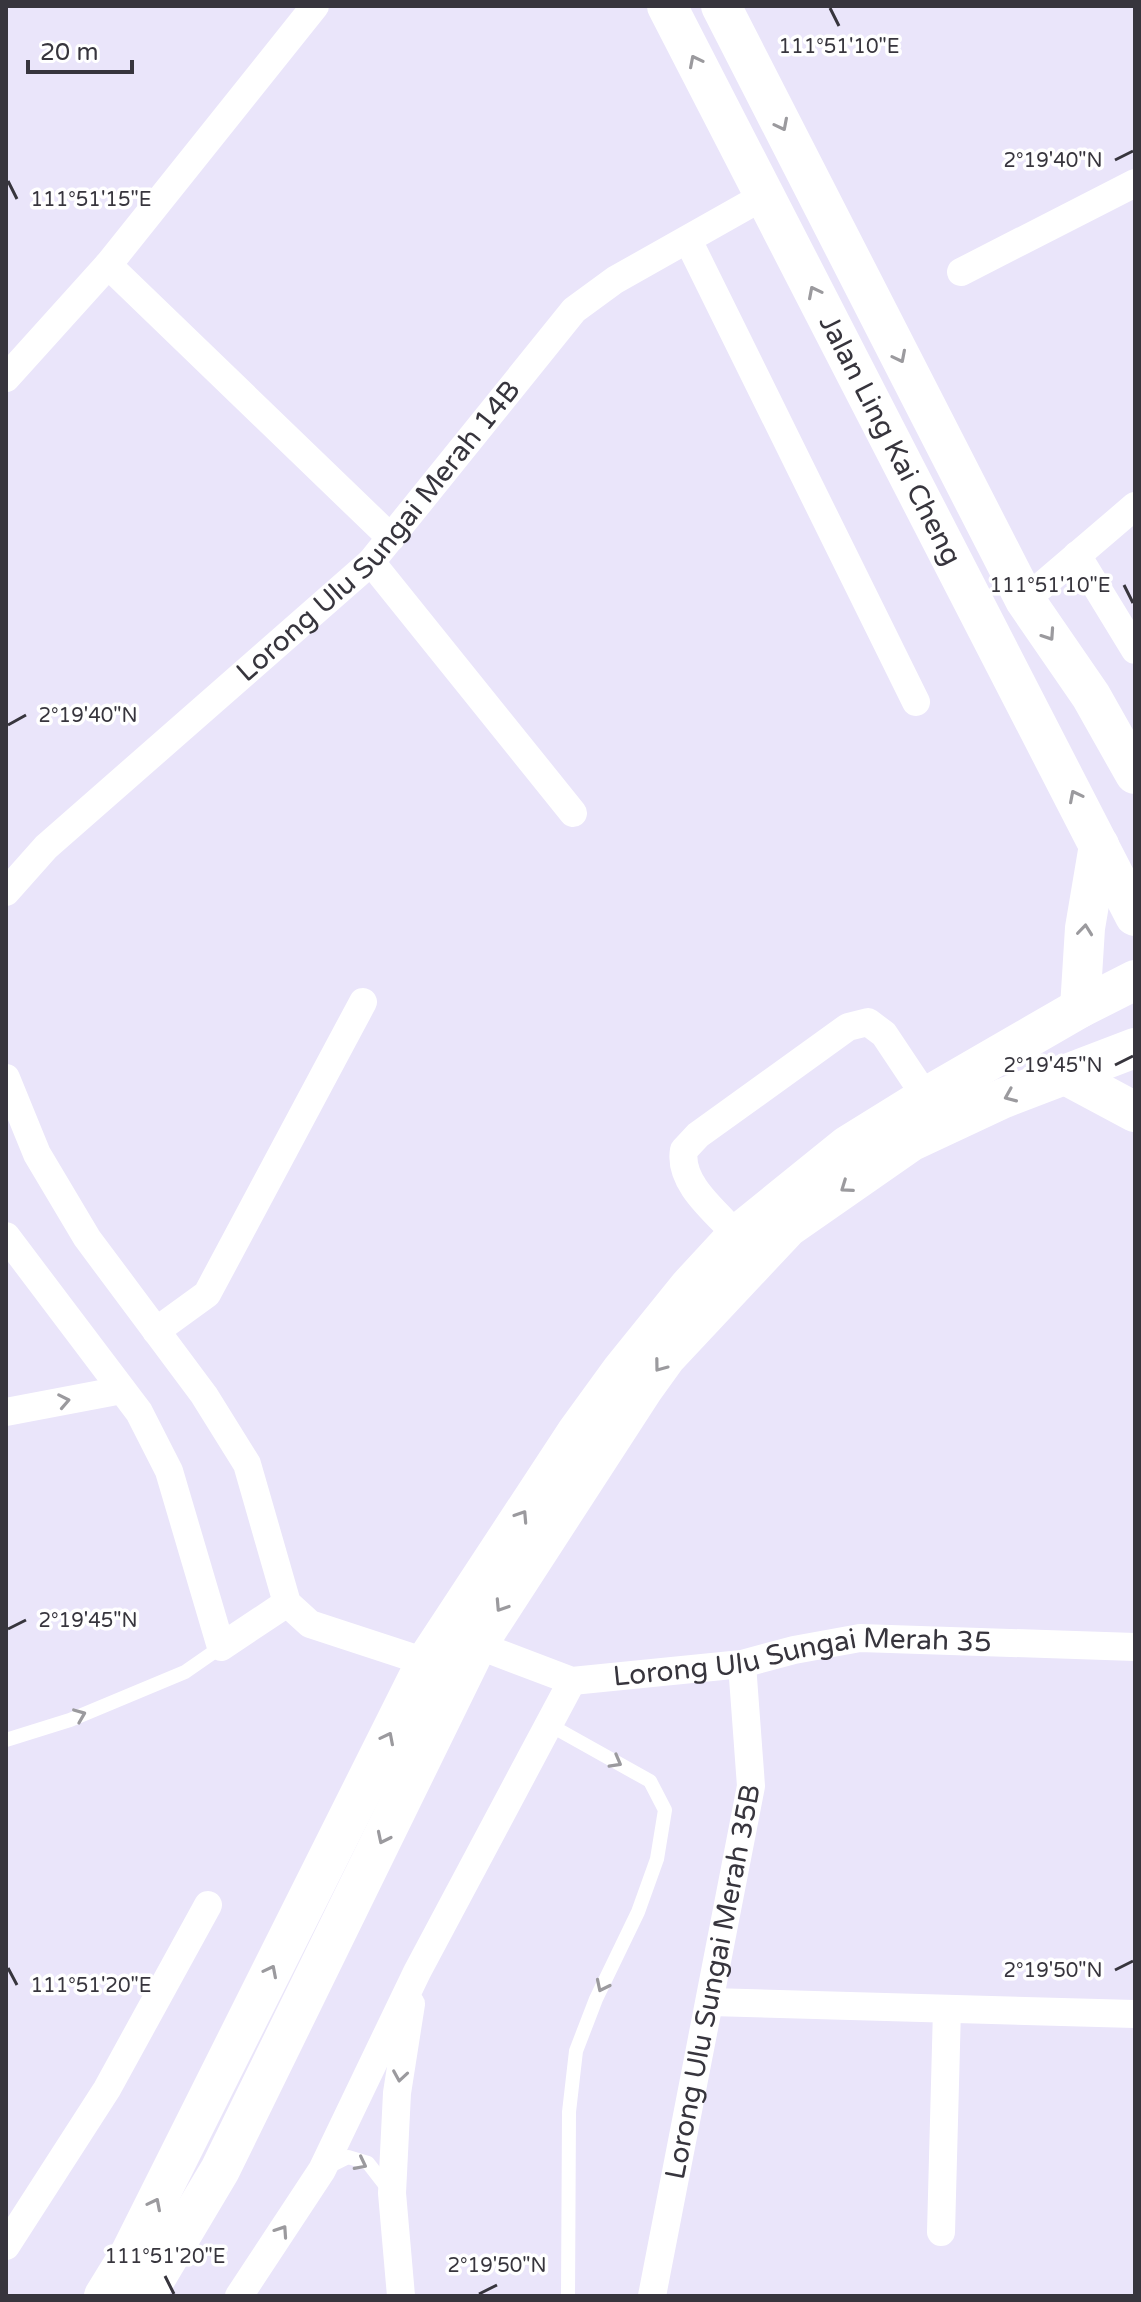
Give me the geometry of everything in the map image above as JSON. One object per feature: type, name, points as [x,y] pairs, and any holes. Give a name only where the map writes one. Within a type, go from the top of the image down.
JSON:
[{"type":"street","points":[[6,378],[108,265],[315,6]]},
{"type":"street","name":"Jalan Ling Kai Cheng","points":[[667,6],[1135,916]]},
{"type":"street","name":"Jalan Ling Kai Cheng","points":[[721,6],[1025,600],[1091,696],[1132,766]]},
{"type":"street","points":[[961,272],[1135,183]]},
{"type":"street","name":"Lorong Ulu Sungai Merah 14B","points":[[6,892],[46,847],[371,562],[574,310],[615,280],[764,196]]},
{"type":"street","points":[[688,240],[916,702]]},
{"type":"street","points":[[108,265],[391,538]]},
{"type":"street","points":[[1025,600],[1135,506]]},
{"type":"street","points":[[1077,555],[1135,650]]},
{"type":"street","points":[[371,562],[573,813]]},
{"type":"street","points":[[1080,1008],[1085,928],[1099,845]]},
{"type":"street","points":[[104,2296],[131,2252],[426,1662],[577,1432],[622,1370],[689,1287],[737,1235],[847,1146],[1080,1008],[1135,980]]},
{"type":"street","points":[[156,1331],[207,1294],[363,1002]]},
{"type":"street","points":[[737,1235],[684,1171],[684,1150],[698,1135],[858,1023],[868,1022],[884,1034],[926,1097]]},
{"type":"street","points":[[145,2296],[220,2170],[477,1645],[666,1357],[788,1227],[910,1142],[1004,1098],[1135,1048]]},
{"type":"street","points":[[1064,1074],[1135,1112]]},
{"type":"street","points":[[6,1078],[37,1154],[87,1238],[204,1395],[247,1464],[287,1603],[310,1624],[426,1662]]},
{"type":"street","points":[[7,1240],[139,1412],[169,1471],[221,1647],[287,1603]]},
{"type":"street","points":[[6,1412],[122,1390]]},
{"type":"street","name":"Lorong Ulu Sungai Merah 35","points":[[477,1645],[572,1681],[742,1664],[794,1650],[860,1638],[1135,1647]]},
{"type":"street","name":"Lorong Ulu Sungai Merah 35B","points":[[652,2296],[751,1786],[742,1664]]},
{"type":"street","points":[[239,2296],[322,2170],[417,1972],[572,1681]]},
{"type":"street","points":[[6,2246],[107,2089],[208,1905]]},
{"type":"street","points":[[401,2296],[392,2193],[397,2093],[417,1972]]},
{"type":"street","points":[[710,2002],[1135,2014]]},
{"type":"street","points":[[941,2232],[947,2009]]},
{"type":"lane","points":[[6,1740],[70,1720],[185,1672],[221,1647]]},
{"type":"lane","points":[[548,1724],[650,1781],[665,1810],[657,1859],[638,1912],[596,1999],[576,2051],[569,2112],[568,2296]]},
{"type":"lane","points":[[322,2170],[348,2157],[368,2163],[392,2193]]}]
